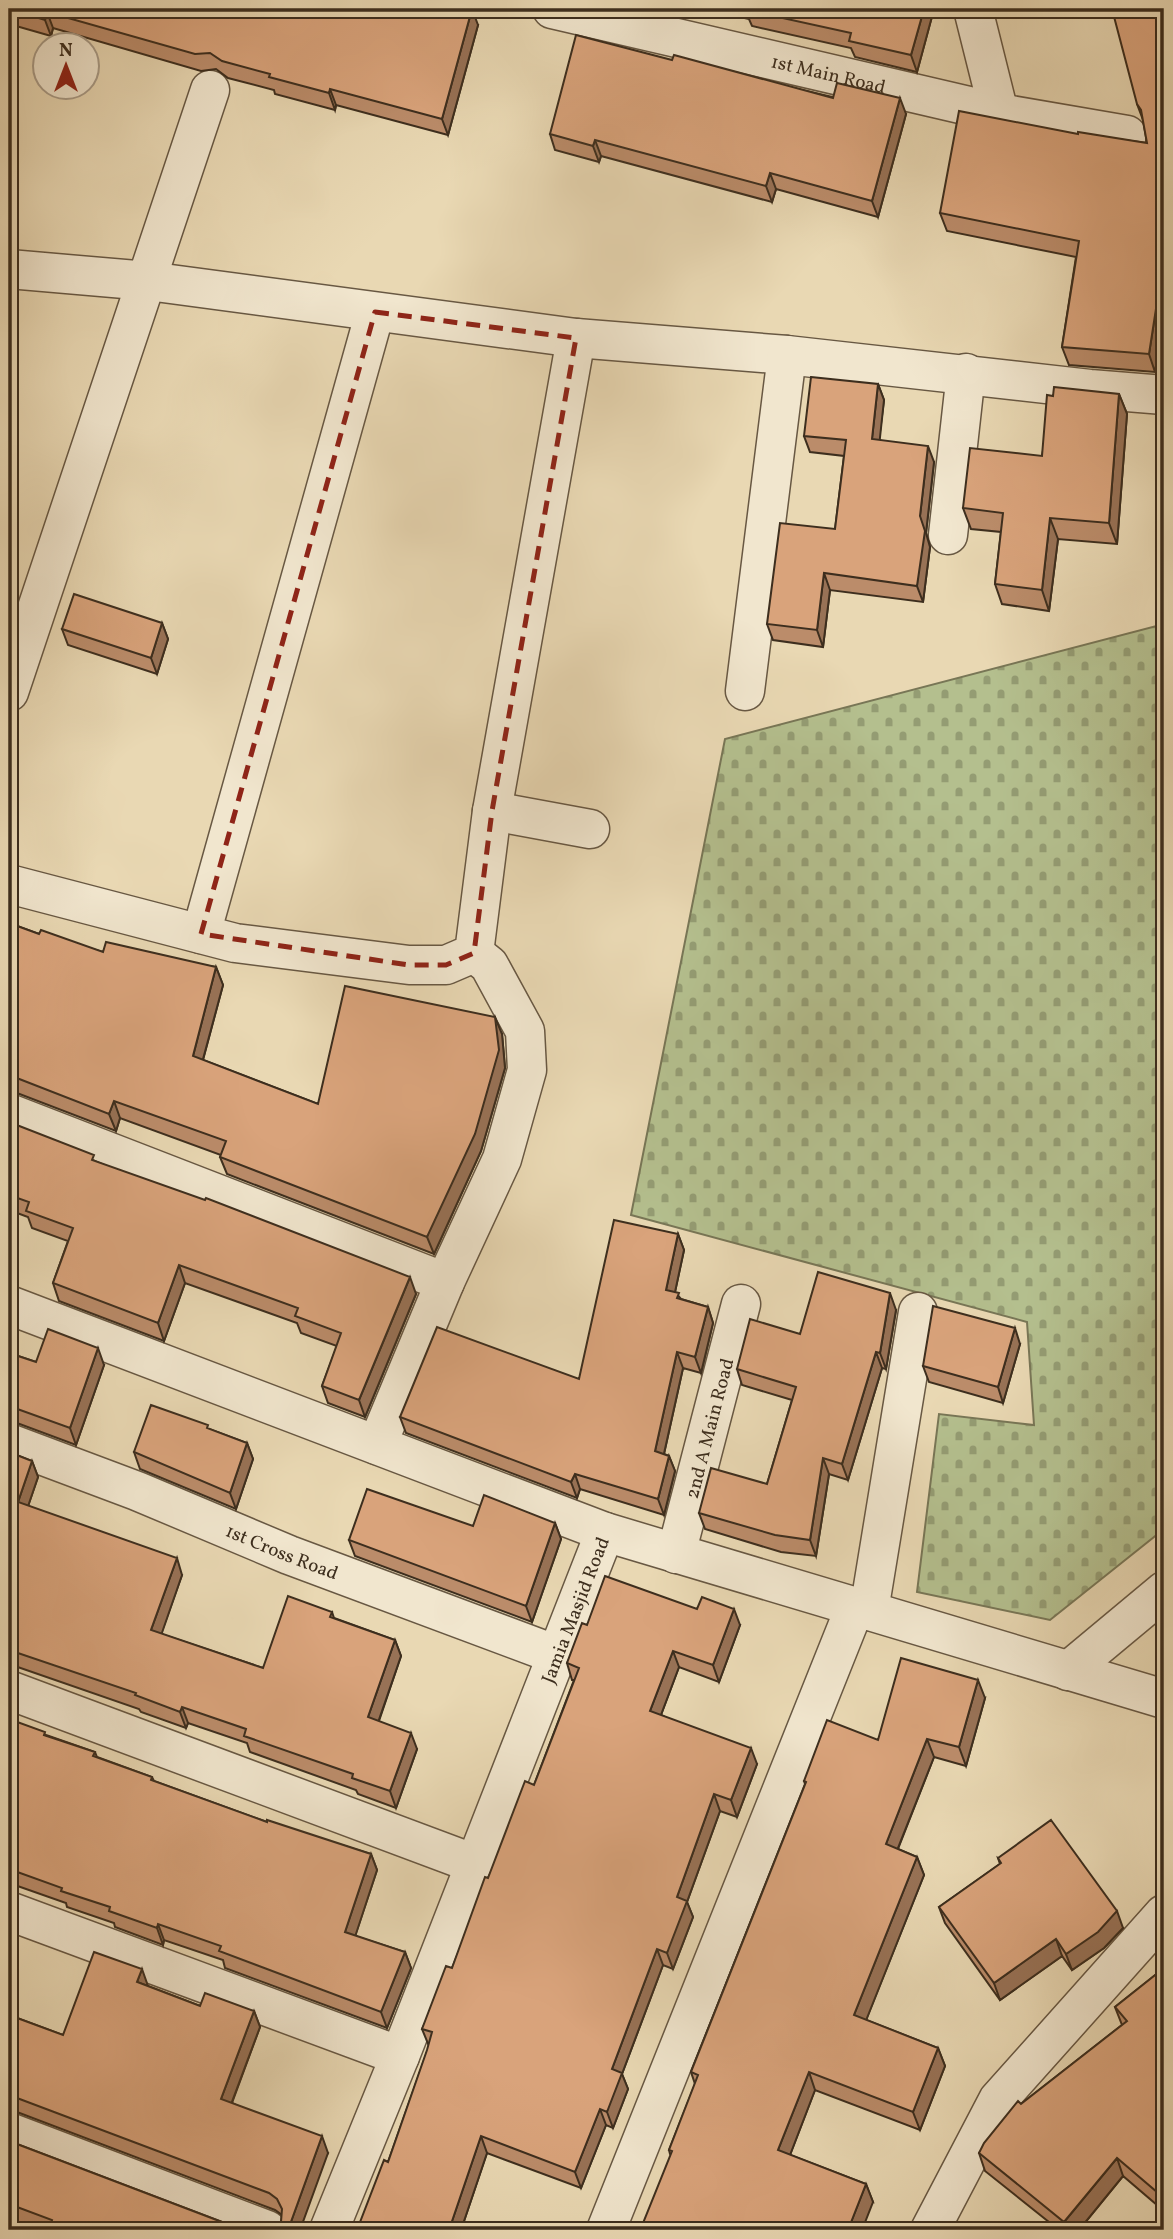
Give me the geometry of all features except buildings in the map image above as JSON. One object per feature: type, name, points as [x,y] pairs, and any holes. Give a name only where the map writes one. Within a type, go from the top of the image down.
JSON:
[{"type":"street","name":"1st Main Road","points":[[552,9],[999,113],[1127,135]]},
{"type":"street","points":[[973,9],[999,113]]},
{"type":"street","points":[[9,692],[210,90]]},
{"type":"street","points":[[9,269],[148,281],[576,338],[787,355],[1164,395]]},
{"type":"street","points":[[201,934],[375,312]]},
{"type":"street","points":[[474,953],[492,811],[576,338]]},
{"type":"street","points":[[745,691],[787,355]]},
{"type":"street","points":[[947,535],[966,373]]},
{"type":"street","points":[[492,811],[590,829]]},
{"type":"street","points":[[9,884],[235,943],[409,965],[446,965],[474,953]]},
{"type":"street","points":[[377,1445],[445,1282],[502,1159],[527,1070],[525,1031],[489,965],[474,953]]},
{"type":"street","points":[[9,1113],[445,1282]]},
{"type":"street","name":"2nd A Main Road","points":[[676,1554],[741,1304]]},
{"type":"street","points":[[9,1305],[605,1532]]},
{"type":"street","points":[[606,2230],[862,1609],[918,1312]]},
{"type":"street","name":"1st Cross Road","points":[[9,1443],[138,1491],[289,1555],[557,1655]]},
{"type":"street","name":"Jamia Masjid Road","points":[[329,2230],[605,1532],[1164,1699]]},
{"type":"street","points":[[1068,1671],[1164,1591]]},
{"type":"street","points":[[9,1690],[475,1864]]},
{"type":"street","points":[[9,1911],[400,2056]]},
{"type":"street","points":[[930,2230],[998,2100],[1164,1914]]},
{"type":"street","points":[[9,2132],[267,2230]]},
{"type":"highlighted area","points":[[375,312],[576,338],[492,811],[474,953],[446,965],[409,965],[201,934]]},
{"type":"green space","points":[[1164,624],[1164,1529],[1050,1620],[917,1592],[939,1414],[1034,1425],[1027,1322],[631,1215],[725,739]]}]
